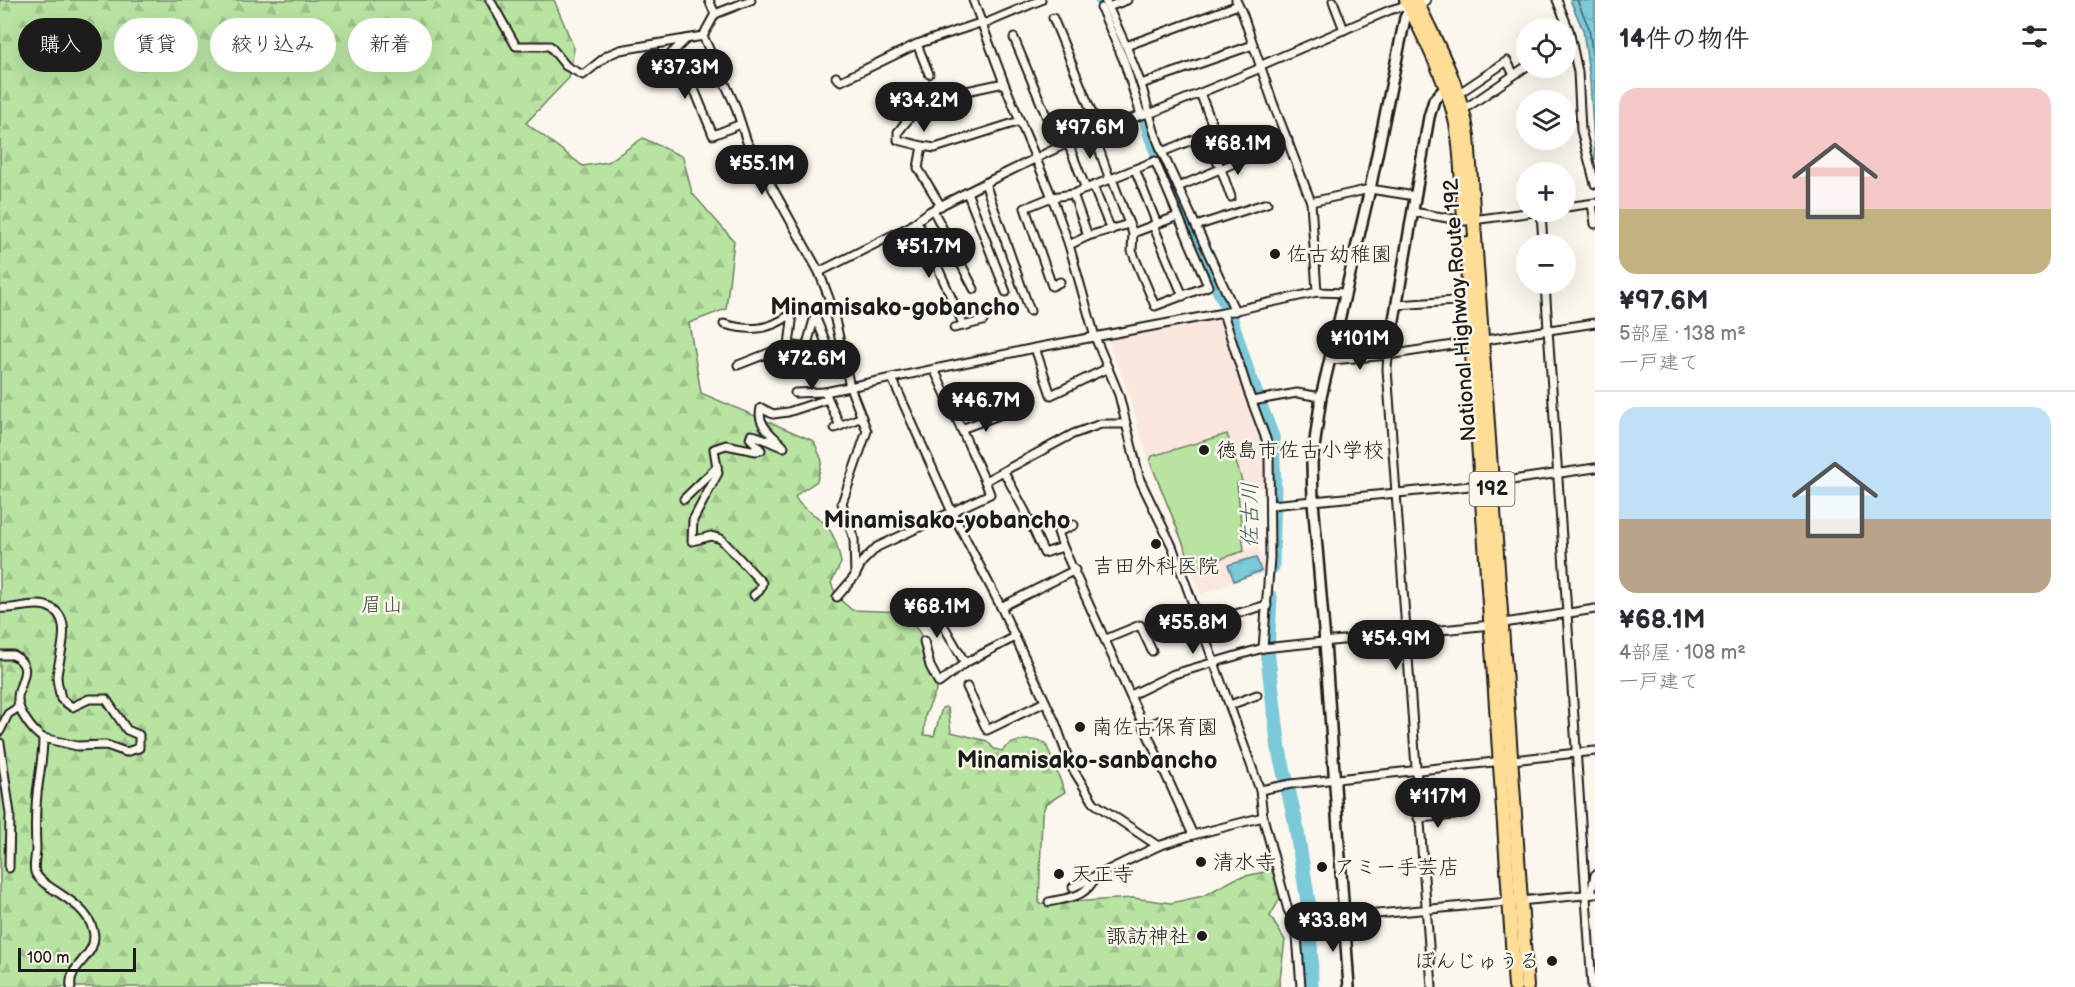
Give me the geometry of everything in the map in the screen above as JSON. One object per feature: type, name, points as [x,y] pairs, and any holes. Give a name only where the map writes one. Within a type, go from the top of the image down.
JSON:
[{"type":"highway","name":"National Highway Route 192","points":[[1415,3],[1446,87],[1457,127],[1469,221],[1515,901],[1527,987]]},
{"type":"highway","name":"National Highway Route 192","points":[[1415,3],[1458,94],[1468,136],[1469,300],[1477,341]]},
{"type":"highway","name":"National Highway Route 192","points":[[1515,901],[1515,987]]},
{"type":"street","points":[[490,0],[516,46],[550,46],[566,66],[583,75],[608,55],[620,50],[703,36]]},
{"type":"street","points":[[709,0],[715,14]]},
{"type":"street","points":[[703,36],[715,14],[751,0]]},
{"type":"street","points":[[973,0],[1069,245],[1095,337],[1119,395],[1137,473],[1172,546],[1260,790],[1263,817],[1288,910],[1296,924],[1301,987]]},
{"type":"street","points":[[836,77],[841,81],[917,44],[983,23],[1041,0]]},
{"type":"street","points":[[1105,5],[1127,0]]},
{"type":"street","points":[[1557,0],[1564,18]]},
{"type":"street","points":[[1333,1],[1344,30]]},
{"type":"street","points":[[1126,46],[1237,2],[1311,202],[1317,292]]},
{"type":"street","points":[[819,272],[909,227],[933,210],[967,192],[1059,147],[1256,70],[1260,66],[1390,10],[1415,3]]},
{"type":"street","points":[[1348,987],[1312,463],[1321,397],[1370,189],[1405,18],[1415,3]]},
{"type":"street","points":[[1105,5],[1126,46],[1141,84],[1145,114]]},
{"type":"street","points":[[1105,5],[1145,114],[1197,226],[1215,283]]},
{"type":"street","points":[[1053,18],[1133,233],[1132,251],[1155,306],[1215,283]]},
{"type":"street","points":[[703,36],[735,105],[747,142],[819,272],[832,306],[850,387],[867,431],[842,503],[854,539],[855,576]]},
{"type":"street","points":[[1014,38],[1059,147]]},
{"type":"street","points":[[686,39],[668,57],[672,67],[683,62],[712,135],[741,124]]},
{"type":"street","points":[[917,44],[929,74]]},
{"type":"street","points":[[1141,84],[1253,45]]},
{"type":"street","points":[[1458,94],[1507,61],[1514,75],[1463,110]]},
{"type":"street","points":[[1576,67],[1581,130],[1595,184]]},
{"type":"street","points":[[1004,83],[929,99],[914,112],[898,132],[898,140],[934,148],[1020,121]]},
{"type":"street","points":[[1432,987],[1387,369],[1415,196],[1433,104],[1446,87]]},
{"type":"street","points":[[1162,152],[1215,131],[1200,93]]},
{"type":"street","points":[[1204,135],[1221,169],[1231,197]]},
{"type":"street","points":[[1178,187],[1287,140]]},
{"type":"street","points":[[1068,143],[1111,230]]},
{"type":"street","points":[[922,146],[918,168],[941,206]]},
{"type":"street","points":[[1060,282],[1052,286],[1025,208],[1052,197],[1073,194],[1090,188],[1155,161],[1178,216],[1229,312],[1268,448],[1274,505],[1266,647]]},
{"type":"street","points":[[1135,169],[1183,296]]},
{"type":"street","points":[[985,183],[1030,311]]},
{"type":"street","points":[[1311,202],[1370,189],[1415,196]]},
{"type":"street","points":[[967,192],[1006,292]]},
{"type":"street","points":[[1073,194],[1088,236]]},
{"type":"street","points":[[1197,226],[1267,203]]},
{"type":"street","points":[[1576,206],[1593,203],[1595,224]]},
{"type":"street","points":[[933,210],[954,243],[974,289]]},
{"type":"street","points":[[1413,212],[1469,221],[1516,214]]},
{"type":"street","points":[[1133,233],[1178,216]]},
{"type":"street","points":[[917,221],[964,326]]},
{"type":"street","points":[[1069,245],[1088,236],[1129,224]]},
{"type":"street","points":[[754,595],[759,591],[762,583],[722,539],[711,536],[692,541],[693,520],[718,473],[714,449],[726,445],[761,450],[750,438],[751,435],[784,447],[760,423],[761,408],[773,414],[780,413],[850,387],[934,369],[1229,312],[1317,292],[1346,293]]},
{"type":"street","points":[[1546,294],[1577,753],[1591,894],[1592,987]]},
{"type":"street","points":[[1397,305],[1469,300]]},
{"type":"street","points":[[724,324],[745,330],[777,324],[790,315],[792,321],[789,345]]},
{"type":"street","points":[[738,364],[789,345],[806,348],[815,316],[827,345],[843,353]]},
{"type":"street","points":[[954,328],[983,321]]},
{"type":"street","points":[[1331,360],[1388,355],[1595,323]]},
{"type":"street","points":[[1035,348],[1050,395],[1108,368]]},
{"type":"street","points":[[837,597],[855,576],[862,562],[877,547],[990,494],[934,369]]},
{"type":"street","points":[[892,378],[952,512],[1001,607],[1045,702],[1071,766],[1094,803],[1158,846]]},
{"type":"street","points":[[795,393],[826,395]]},
{"type":"street","points":[[1256,400],[1297,393],[1321,397]]},
{"type":"street","points":[[826,395],[837,427],[862,417]]},
{"type":"street","points":[[961,429],[1002,414]]},
{"type":"street","points":[[985,481],[1073,434],[1101,424],[1126,424]]},
{"type":"street","points":[[684,499],[717,467]]},
{"type":"street","points":[[1274,505],[1486,484],[1595,468]]},
{"type":"street","points":[[1004,472],[1044,553],[1063,547]]},
{"type":"street","points":[[1074,525],[1058,532],[1063,547],[1193,834]]},
{"type":"street","points":[[1001,607],[1075,570]]},
{"type":"street","points":[[930,602],[965,663]]},
{"type":"street","points":[[0,608],[11,609],[26,605],[47,607],[59,616],[65,630],[57,679],[61,699],[72,707],[89,699],[106,699],[127,730],[139,735],[139,748],[126,752],[106,745],[77,746],[37,735],[19,707],[18,698],[25,667],[19,659],[13,656],[0,655]]},
{"type":"street","points":[[1200,624],[1267,605]]},
{"type":"street","points":[[1131,695],[1174,674],[1266,647],[1496,624],[1595,609]]},
{"type":"street","points":[[1106,639],[1140,625],[1152,646]]},
{"type":"street","points":[[924,641],[930,666],[939,683],[965,663],[1015,637]]},
{"type":"street","points":[[967,687],[987,730],[1045,702]]},
{"type":"street","points":[[1230,705],[1257,695]]},
{"type":"street","points":[[0,731],[9,714],[19,707]]},
{"type":"street","points":[[1145,727],[1161,720]]},
{"type":"street","points":[[43,738],[43,761],[39,780],[35,831],[35,872],[42,880],[82,910],[93,928],[94,938],[88,955],[76,968],[70,980],[71,987]]},
{"type":"street","points":[[0,743],[10,814],[9,868]]},
{"type":"street","points":[[1260,790],[1334,779],[1595,751]]},
{"type":"street","points":[[1418,818],[1455,815]]},
{"type":"street","points":[[1073,887],[1158,846],[1193,834],[1263,817]]},
{"type":"street","points":[[1591,894],[1595,875]]},
{"type":"street","points":[[1049,902],[1081,895],[1092,885],[1096,876]]},
{"type":"street","points":[[1296,924],[1344,917],[1591,894]]},
{"type":"shaded area","name":"徳島市佐古小学校","points":[[1223,317],[1261,440],[1269,486],[1239,491],[1245,550],[1258,546],[1266,572],[1201,594],[1148,460],[1127,389],[1107,339]]},
{"type":"green space","name":"眉山","points":[[0,0],[554,0],[574,48],[569,78],[526,123],[583,166],[608,162],[643,138],[683,157],[692,193],[734,241],[726,309],[689,323],[701,393],[814,441],[822,461],[817,481],[795,497],[803,507],[825,524],[835,540],[841,563],[831,583],[837,597],[852,610],[906,612],[923,638],[926,657],[938,686],[925,716],[924,735],[934,736],[942,708],[945,707],[948,709],[951,732],[987,741],[994,749],[1002,751],[1022,740],[1035,740],[1046,744],[1065,792],[1046,804],[1042,814],[1039,904],[1133,898],[1171,903],[1203,896],[1237,878],[1273,870],[1281,897],[1270,916],[1285,940],[1279,987],[0,987]]},
{"type":"green space","points":[[1227,434],[1242,481],[1237,483],[1244,551],[1193,568],[1150,461],[1152,456]]},
{"type":"water","points":[[1570,0],[1595,1],[1595,160],[1590,81],[1583,30]]},
{"type":"water","points":[[1256,557],[1261,571],[1234,581],[1228,565]]},
{"type":"waterway","name":"佐古川","points":[[1102,0],[1138,87],[1151,136],[1170,185],[1226,304],[1247,371],[1272,437],[1274,488],[1272,567]]},
{"type":"waterway","name":"佐古川","points":[[1270,597],[1267,650],[1279,750],[1295,820],[1310,914],[1311,987]]},
{"type":"place","name":"佐古幼稚園","points":[[1275,254]]},
{"type":"place","name":"徳島市佐古小学校","points":[[1204,450]]},
{"type":"place","name":"吉田外科医院","points":[[1156,544]]},
{"type":"place","name":"南佐古保育園","points":[[1080,727]]},
{"type":"place","name":"清水寺","points":[[1201,862]]},
{"type":"place","name":"アミー手芸店","points":[[1322,867]]},
{"type":"place","name":"天正寺","points":[[1059,874]]},
{"type":"place","name":"諏訪神社","points":[[1202,936]]},
{"type":"place","name":"ぼんじゅうる","points":[[1552,961]]},
{"type":"district","name":"Minamisako-gobancho","points":[[895,307]]},
{"type":"district","name":"Minamisako-yobancho","points":[[947,520]]},
{"type":"district","name":"Minamisako-sanbancho","points":[[1087,760]]}]
